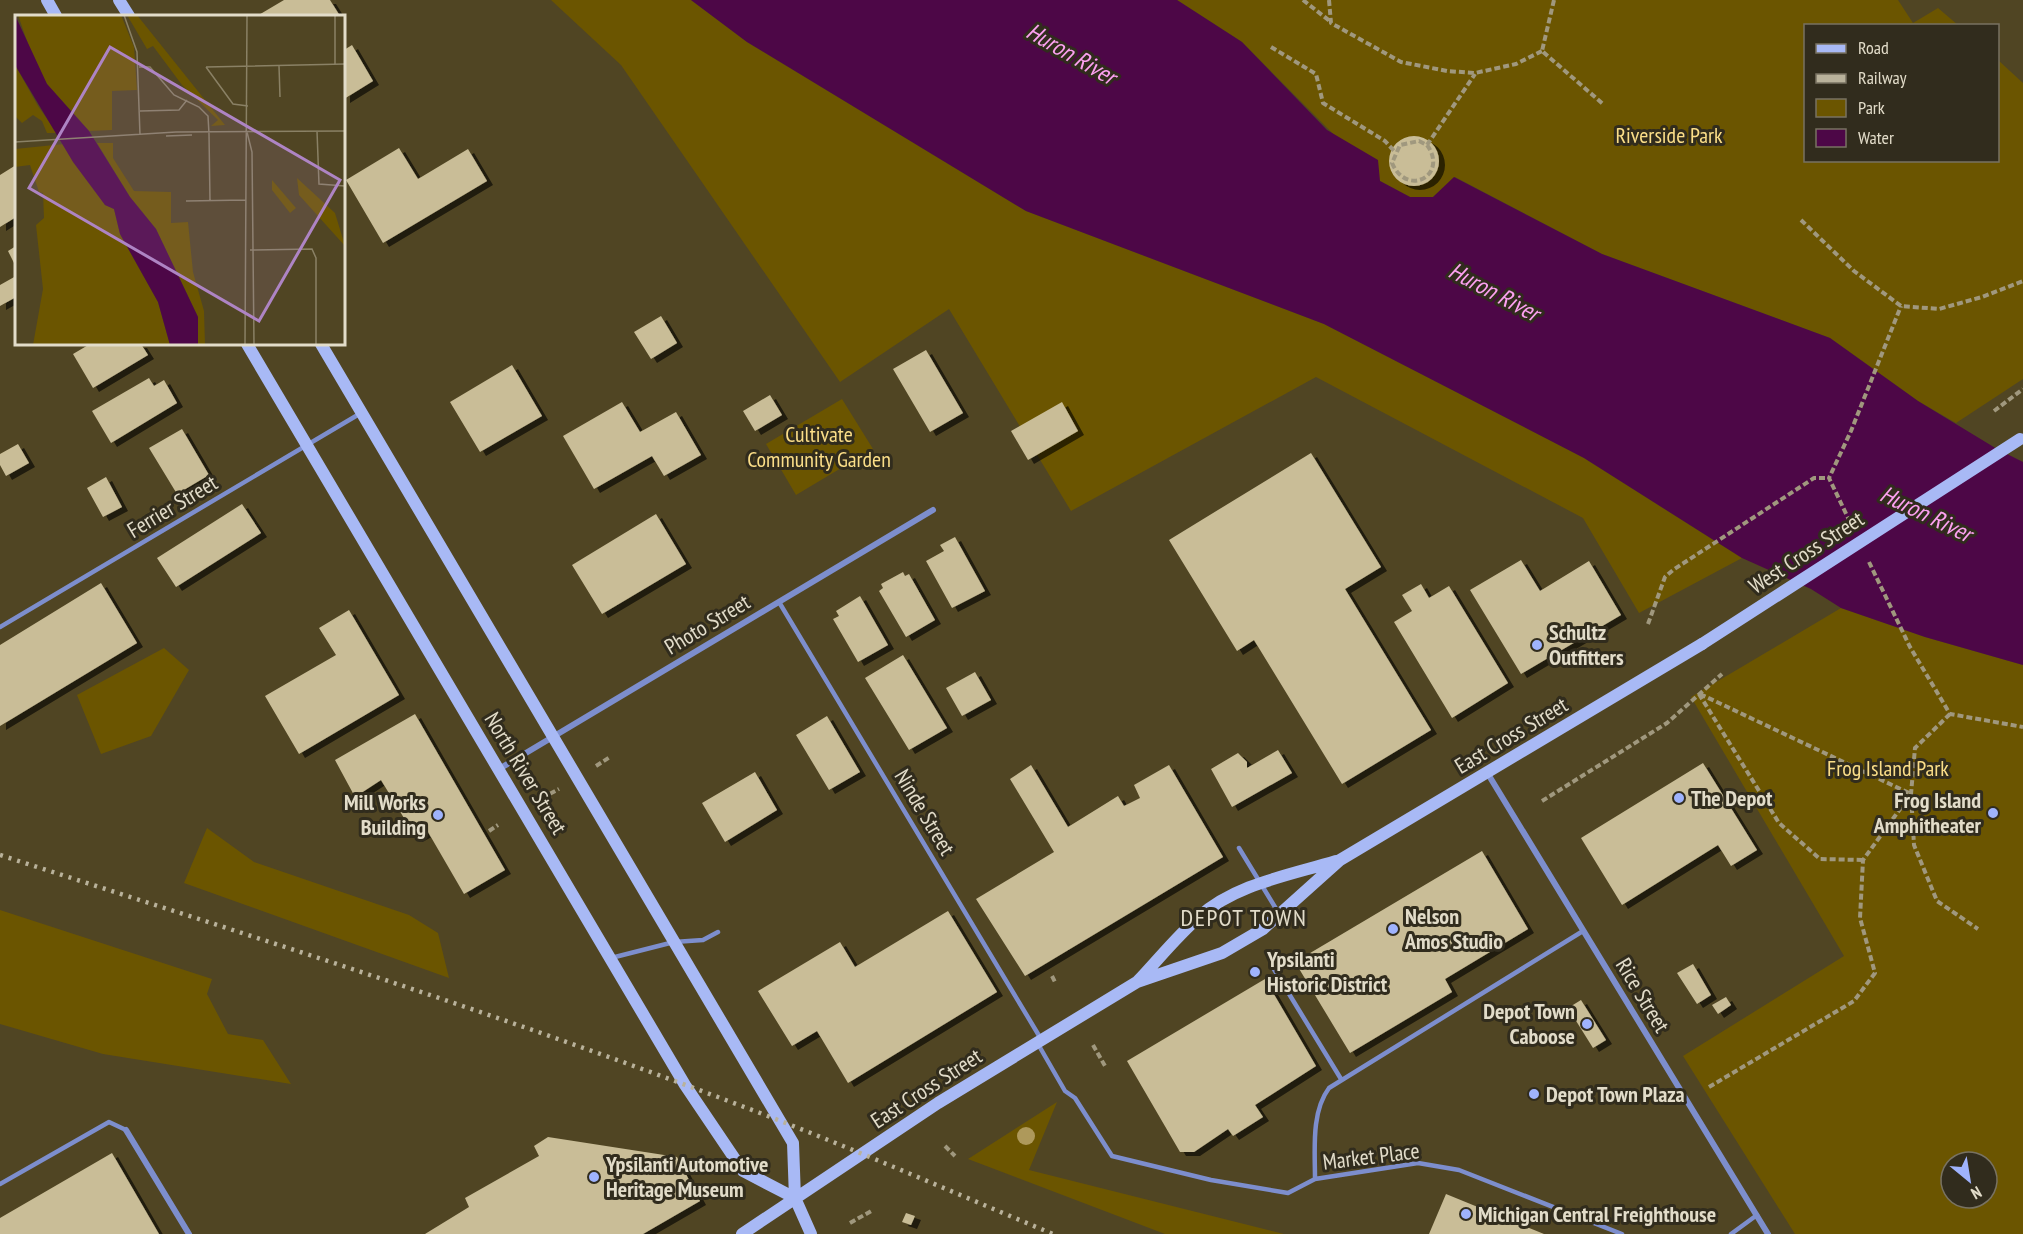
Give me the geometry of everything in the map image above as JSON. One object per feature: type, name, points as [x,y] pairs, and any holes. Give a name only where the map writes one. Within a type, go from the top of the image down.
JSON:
[{"type":"street","points":[[47,0],[55,15]]},
{"type":"street","points":[[119,0],[128,15]]},
{"type":"street","name":"North River Street","points":[[248,345],[685,1085],[743,1171],[795,1198]]},
{"type":"street","name":"North River Street","points":[[322,345],[793,1143],[795,1198],[812,1234]]},
{"type":"street","name":"West Cross Street","points":[[1702,644],[2023,437]]},
{"type":"street","name":"Photo Street","points":[[499,769],[933,510]]},
{"type":"street","name":"East Cross Street","points":[[742,1234],[1039,1041],[1137,982],[1222,953],[1263,929],[1340,860],[1488,774],[1702,644]]},
{"type":"street","name":"Rice Street","points":[[1488,774],[1768,1234]]},
{"type":"street","name":"East Cross Street","points":[[1137,982],[1200,916],[1240,892],[1340,860]]},
{"type":"street","points":[[126,1130],[189,1234]]},
{"type":"lane","name":"Ferrier Street","points":[[0,627],[361,413]]},
{"type":"lane","name":"Ninde Street","points":[[779,602],[1039,1041]]},
{"type":"lane","points":[[1239,848],[1279,914]]},
{"type":"lane","points":[[1315,1179],[1316,1138],[1321,1099],[1341,1079],[1583,931]]},
{"type":"lane","points":[[611,958],[674,942],[703,940],[718,932]]},
{"type":"lane","points":[[1272,966],[1341,1079]]},
{"type":"lane","name":"Market Place","points":[[1039,1041],[1065,1091],[1075,1098],[1112,1156],[1211,1180],[1288,1193],[1315,1179],[1418,1162],[1459,1170],[1622,1234]]},
{"type":"lane","points":[[0,1184],[109,1122],[126,1130]]},
{"type":"lane","points":[[1731,1234],[1757,1215]]},
{"type":"path","points":[[1303,0],[1331,23],[1401,62],[1475,73],[1516,64],[1542,51]]},
{"type":"path","points":[[1329,0],[1331,23]]},
{"type":"path","points":[[1542,51],[1554,0]]},
{"type":"path","points":[[1271,47],[1316,74],[1323,103],[1385,141],[1395,153]]},
{"type":"path","points":[[1542,51],[1603,104]]},
{"type":"path","points":[[1428,143],[1475,73]]},
{"type":"path","points":[[1419,141],[1428,143],[1434,154],[1435,163],[1429,173],[1419,181],[1407,181],[1396,173],[1392,163],[1400,145],[1419,141]]},
{"type":"path","points":[[1801,220],[1854,271],[1901,306],[1939,309],[1982,297],[2023,281]]},
{"type":"path","points":[[1890,339],[1901,306]]},
{"type":"path","points":[[1994,411],[2023,389]]},
{"type":"path","points":[[1648,624],[1665,577],[1814,478],[1828,478]]},
{"type":"path","points":[[1542,801],[1667,723],[1722,674]]},
{"type":"path","points":[[1699,694],[1911,794]]},
{"type":"path","points":[[1699,694],[1779,823],[1820,859],[1863,860]]},
{"type":"path","points":[[1978,929],[1937,901],[1914,845],[1911,794],[1915,747],[1950,714],[2023,727]]},
{"type":"path","points":[[592,769],[610,757]]},
{"type":"path","points":[[541,799],[559,788]]},
{"type":"path","points":[[1709,1087],[1854,1001],[1875,973],[1860,918],[1863,860],[1911,794]]},
{"type":"path","points":[[489,831],[498,825]]},
{"type":"path","points":[[1052,976],[1055,981]]},
{"type":"path","points":[[1094,1045],[1105,1066]]},
{"type":"path","points":[[945,1146],[955,1156]]},
{"type":"path","points":[[850,1223],[873,1210]]},
{"type":"green space","points":[[551,0],[691,0],[747,42],[1026,211],[1324,324],[1584,458],[1742,558],[1639,613],[1583,518],[1316,377],[1071,511],[949,309],[840,382],[621,65]]},
{"type":"green space","name":"Riverside Park","points":[[1177,0],[1898,0],[1913,23],[1938,8],[1957,24],[1804,24],[1804,162],[1999,162],[1999,61],[2023,83],[2023,379],[1956,423],[1918,401],[1830,338],[1602,254],[1455,177],[1433,197],[1410,197],[1380,181],[1242,42]]},
{"type":"green space","name":"Cultivate Community Garden","points":[[842,399],[873,449],[796,495],[766,444]]},
{"type":"green space","name":"Frog Island Park","points":[[1841,608],[1925,637],[2023,665],[2023,1234],[1795,1234],[1683,1056],[1844,956],[1691,697]]},
{"type":"green space","points":[[164,648],[189,670],[151,736],[101,754],[77,695]]},
{"type":"green space","points":[[207,828],[254,862],[409,915],[438,933],[449,978],[184,883]]},
{"type":"green space","points":[[0,910],[212,979],[207,994],[228,1034],[263,1040],[291,1084],[103,1054],[0,1024]]},
{"type":"green space","points":[[1057,1102],[1029,1170],[1284,1234],[1165,1234],[968,1159]]},
{"type":"water","name":"Huron River","points":[[691,0],[1177,0],[1242,42],[1327,130],[1378,160],[1380,181],[1410,197],[1433,197],[1454,177],[1602,254],[1830,338],[1918,401],[1997,449],[2023,462],[2023,665],[1925,637],[1841,608],[1811,589],[1742,558],[1584,458],[1324,324],[1026,211],[747,42]]},
{"type":"building","points":[[284,0],[330,0],[339,15],[259,15]]},
{"type":"building","points":[[352,45],[373,81],[345,98],[345,49]]},
{"type":"building","points":[[1409,136],[1419,136],[1432,143],[1439,156],[1439,166],[1432,179],[1419,186],[1409,186],[1400,182],[1393,175],[1389,166],[1389,156],[1393,147],[1400,140]]},
{"type":"building","points":[[399,148],[418,179],[468,149],[487,181],[383,243],[346,180]]},
{"type":"building","points":[[15,166],[15,218],[0,227],[0,175]]},
{"type":"building","points":[[15,247],[15,265],[8,251]]},
{"type":"building","points":[[15,277],[15,298],[0,306],[0,285]]},
{"type":"building","points":[[661,316],[677,343],[651,359],[634,332]]},
{"type":"building","points":[[88,345],[142,345],[148,355],[93,388],[73,354]]},
{"type":"building","points":[[926,350],[963,413],[930,432],[893,369]]},
{"type":"building","points":[[512,365],[542,416],[480,452],[450,402]]},
{"type":"building","points":[[149,378],[154,386],[164,380],[177,403],[111,443],[92,411]]},
{"type":"building","points":[[770,395],[782,415],[755,431],[743,411]]},
{"type":"building","points":[[622,402],[640,432],[676,412],[701,455],[664,476],[652,456],[594,489],[563,436]]},
{"type":"building","points":[[1062,402],[1078,431],[1028,460],[1011,431]]},
{"type":"building","points":[[182,429],[209,475],[177,494],[149,448]]},
{"type":"building","points":[[18,444],[29,463],[6,476],[0,465],[0,454]]},
{"type":"building","points":[[1311,453],[1381,567],[1345,589],[1431,730],[1342,784],[1254,640],[1237,651],[1169,540]]},
{"type":"building","points":[[106,477],[122,507],[103,517],[87,488]]},
{"type":"building","points":[[242,504],[261,533],[176,587],[157,558]]},
{"type":"building","points":[[656,514],[686,564],[602,614],[572,565]]},
{"type":"building","points":[[955,537],[985,591],[952,608],[926,561],[944,551],[940,545]]},
{"type":"building","name":"Schultz Outfitters","points":[[1521,560],[1540,591],[1589,561],[1621,615],[1521,674],[1470,590]]},
{"type":"building","points":[[903,572],[905,576],[909,574],[935,620],[906,637],[879,591],[883,588],[881,584]]},
{"type":"building","points":[[101,583],[137,643],[0,726],[0,645]]},
{"type":"building","points":[[1421,584],[1429,598],[1449,586],[1508,683],[1452,718],[1394,622],[1412,611],[1402,595]]},
{"type":"building","points":[[860,596],[888,645],[858,662],[833,619],[839,616],[836,611]]},
{"type":"building","points":[[349,610],[399,695],[299,754],[265,696],[336,655],[319,628]]},
{"type":"building","points":[[903,655],[947,728],[909,750],[865,678]]},
{"type":"building","points":[[975,672],[991,700],[962,716],[946,688]]},
{"type":"building","name":"Mill Works Building","points":[[415,714],[505,870],[464,894],[428,832],[416,838],[381,780],[355,797],[335,760]]},
{"type":"building","points":[[827,716],[860,772],[829,790],[796,735]]},
{"type":"building","points":[[1278,750],[1292,773],[1232,807],[1211,769],[1238,753],[1247,762],[1247,768]]},
{"type":"building","points":[[1703,763],[1757,850],[1731,866],[1718,845],[1622,905],[1581,838]]},
{"type":"building","points":[[1031,765],[1068,827],[1118,796],[1124,806],[1140,798],[1134,785],[1169,765],[1223,857],[1025,976],[976,899],[1054,852],[1010,779]]},
{"type":"building","points":[[755,772],[777,810],[725,842],[702,803]]},
{"type":"building","points":[[1482,851],[1528,929],[1445,979],[1452,992],[1350,1053],[1295,962]]},
{"type":"building","points":[[948,911],[997,992],[848,1083],[817,1031],[792,1046],[758,991],[840,942],[855,967]]},
{"type":"building","points":[[1693,964],[1711,995],[1697,1004],[1677,973]]},
{"type":"building","points":[[1265,979],[1316,1066],[1255,1105],[1263,1117],[1233,1136],[1228,1129],[1194,1152],[1180,1152],[1127,1061]]},
{"type":"building","points":[[1726,997],[1731,1005],[1718,1014],[1712,1005]]},
{"type":"building","name":"Depot Town Caboose","points":[[1581,1000],[1606,1040],[1593,1048],[1568,1008]]},
{"type":"building","name":"Ypsilanti Automotive Heritage Museum","points":[[548,1137],[677,1157],[700,1201],[643,1234],[425,1234],[469,1207],[465,1198],[539,1156],[534,1146]]},
{"type":"building","points":[[112,1153],[159,1234],[0,1234],[0,1218]]},
{"type":"building","name":"Michigan Central Freighthouse","points":[[1446,1194],[1544,1234],[1429,1234]]},
{"type":"building","points":[[906,1213],[915,1216],[911,1225],[902,1222]]},
{"type":"railway","points":[[0,855],[391,982],[585,1049],[812,1134],[1053,1234]]},
{"type":"place","name":"Schultz Outfitters","points":[[1537,645]]},
{"type":"place","name":"The Depot","points":[[1679,798]]},
{"type":"place","name":"Frog Island Amphitheater","points":[[1993,813]]},
{"type":"place","name":"Mill Works Building","points":[[438,815]]},
{"type":"place","name":"Nelson Amos Studio","points":[[1393,929]]},
{"type":"place","name":"Ypsilanti Historic District","points":[[1255,972]]},
{"type":"place","name":"Depot Town Caboose","points":[[1587,1024]]},
{"type":"place","name":"Depot Town Plaza","points":[[1534,1094]]},
{"type":"place","name":"Ypsilanti Automotive Heritage Museum","points":[[594,1177]]},
{"type":"place","name":"Michigan Central Freighthouse","points":[[1466,1214]]},
{"type":"district","name":"DEPOT TOWN","points":[[1244,918]]}]
